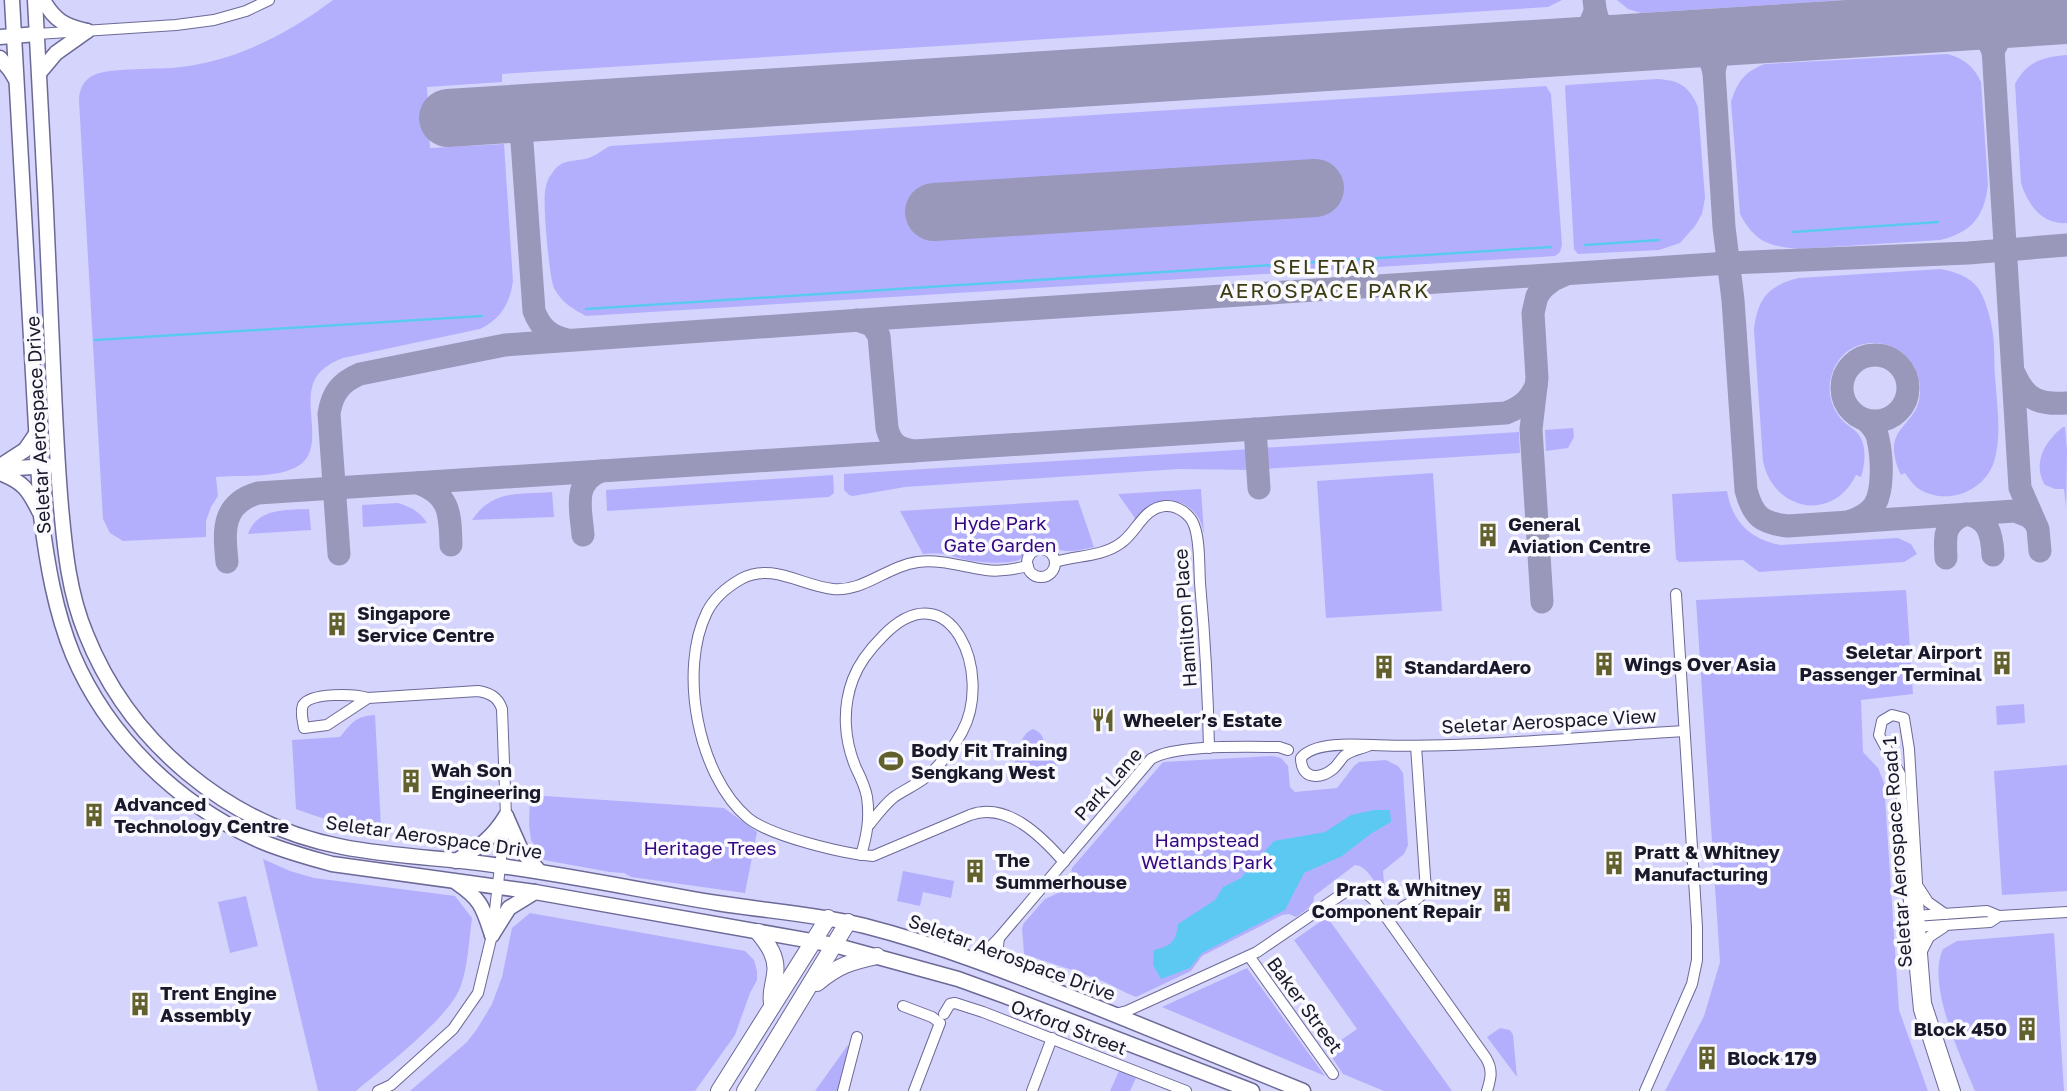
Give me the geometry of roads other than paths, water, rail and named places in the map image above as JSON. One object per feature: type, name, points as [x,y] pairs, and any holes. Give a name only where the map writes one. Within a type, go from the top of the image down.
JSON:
[{"type":"main road","points":[[719,1091],[828,918]]},
{"type":"main road","points":[[745,1091],[848,922]]},
{"type":"main road","points":[[758,932],[774,958],[776,971],[771,993],[773,1005]]},
{"type":"main road","points":[[807,992],[835,968],[877,956]]},
{"type":"street","points":[[0,13],[11,0]]},
{"type":"street","name":"Seletar Aerospace Drive","points":[[11,0],[7,36],[16,82],[41,516],[46,558],[74,656],[101,705],[125,740],[148,765],[191,802],[220,821],[258,840],[304,857],[332,864],[499,886],[834,944],[958,979],[1252,1091]]},
{"type":"street","name":"Seletar Aerospace Drive","points":[[35,0],[57,466],[67,569],[76,607],[100,666],[123,704],[144,732],[168,757],[233,806],[268,824],[301,836],[343,847],[540,871],[724,904],[848,922],[906,937],[968,958],[1303,1091]]},
{"type":"street","points":[[43,0],[53,16],[68,26],[88,31]]},
{"type":"street","points":[[7,36],[176,26],[214,20],[246,11],[269,0]]},
{"type":"street","points":[[40,72],[56,53],[88,31]]},
{"type":"street","points":[[0,58],[16,82]]},
{"type":"street","points":[[0,469],[25,450],[36,434]]},
{"type":"street","points":[[0,469],[57,466]]},
{"type":"street","points":[[0,469],[26,487],[41,516]]},
{"type":"street","name":"Hamilton Place","points":[[1055,562],[1100,554],[1114,548],[1127,539],[1144,517],[1155,509],[1169,506],[1179,509],[1194,522],[1208,699],[1209,748]]},
{"type":"street","name":"Hamilton Place","points":[[1039,549],[1048,551],[1054,557],[1054,570],[1047,576],[1033,574],[1028,566],[1031,553],[1039,549]]},
{"type":"street","points":[[1028,566],[989,570],[939,562],[915,562],[886,571],[858,586],[836,589],[772,573],[743,578],[715,600],[707,612],[698,636],[694,663],[696,702],[706,754],[722,788],[733,804],[764,828],[775,833],[873,856],[970,815],[986,812],[999,814],[1031,830],[1064,862]]},
{"type":"street","name":"Seletar Aerospace View","points":[[1645,1091],[1692,984],[1698,960],[1676,594]]},
{"type":"street","points":[[861,855],[869,825],[867,798],[864,782],[851,754],[846,712],[854,676],[865,657],[892,627],[906,617],[921,614],[935,616],[957,630],[970,657],[973,687],[967,721],[956,741],[934,769],[885,805],[869,825]]},
{"type":"street","points":[[368,698],[327,725],[304,728],[302,708],[314,697],[358,694],[368,698],[478,691],[494,696],[500,704],[502,714],[506,816],[492,935],[478,993],[453,1030],[391,1088],[378,1091]]},
{"type":"street","name":"Seletar Aerospace Road 1","points":[[1945,1091],[1919,1010],[1908,817],[1909,748],[1904,718],[1892,715],[1882,721],[1878,735],[1900,774],[1908,817],[1917,885],[1915,922],[1922,952],[1926,1003],[1955,1091]]},
{"type":"street","name":"Seletar Aerospace View","points":[[1370,745],[1347,754],[1326,773],[1311,775],[1302,769],[1301,758],[1305,752],[1314,748],[1360,743],[1416,746],[1684,731]]},
{"type":"street","name":"Seletar Aerospace View","points":[[1403,907],[1426,891],[1416,746]]},
{"type":"street","name":"Park Lane","points":[[968,958],[982,954],[999,938],[1151,759],[1162,753],[1209,748],[1279,747],[1288,750]]},
{"type":"street","points":[[867,798],[875,806],[885,805]]},
{"type":"street","points":[[456,861],[482,846],[496,833],[506,816]]},
{"type":"street","points":[[506,816],[521,850],[540,871]]},
{"type":"street","points":[[451,879],[476,897],[492,935]]},
{"type":"street","points":[[1917,885],[1928,902],[1946,920]]},
{"type":"street","points":[[1113,1014],[1127,1011],[1249,956],[1350,889],[1360,889],[1374,900],[1486,1058],[1492,1075],[1487,1091]]},
{"type":"street","points":[[492,935],[509,908],[535,892]]},
{"type":"street","points":[[1915,922],[1946,920],[1987,911],[1999,916],[2067,912]]},
{"type":"street","points":[[1922,952],[1929,937],[1946,920]]},
{"type":"street","points":[[999,938],[997,951],[1007,973]]},
{"type":"street","name":"Baker Street","points":[[1249,956],[1333,1074]]},
{"type":"street","name":"Oxford Street","points":[[944,1014],[950,1004],[955,1003],[1186,1091]]},
{"type":"street","points":[[904,1006],[940,1023],[914,1091]]},
{"type":"street","points":[[843,1091],[857,1037]]},
{"type":"street","points":[[1032,1091],[1052,1038]]},
{"type":"water","points":[[1390,810],[1391,822],[1342,856],[1304,873],[1285,910],[1202,953],[1190,968],[1161,979],[1153,965],[1154,950],[1172,942],[1178,924],[1215,900],[1223,887],[1241,878],[1274,841],[1325,832],[1351,815]]},
{"type":"waterway","points":[[1793,232],[1938,222]]},
{"type":"waterway","points":[[1585,245],[1659,240]]},
{"type":"waterway","points":[[586,309],[1551,247]]},
{"type":"waterway","points":[[95,340],[482,316]]},
{"type":"place","name":"General Aviation Centre","points":[[1488,535]]},
{"type":"place","name":"Singapore Service Centre","points":[[337,624]]},
{"type":"place","name":"Seletar Airport Passenger Terminal","points":[[2002,663]]},
{"type":"place","name":"Wings Over Asia","points":[[1604,664]]},
{"type":"place","name":"StandardAero","points":[[1384,667]]},
{"type":"place","name":"Wheeler’s Estate","points":[[1103,720]]},
{"type":"place","name":"Body Fit Training Sengkang West","points":[[891,761]]},
{"type":"place","name":"Wah Son Engineering","points":[[411,781]]},
{"type":"place","name":"Advanced Technology Centre","points":[[94,815]]},
{"type":"place","name":"Pratt & Whitney Manufacturing","points":[[1614,863]]},
{"type":"place","name":"The Summerhouse","points":[[975,871]]},
{"type":"place","name":"Pratt & Whitney Component Repair","points":[[1502,900]]},
{"type":"place","name":"Trent Engine Assembly","points":[[140,1004]]},
{"type":"place","name":"Block 450","points":[[2027,1029]]},
{"type":"place","name":"Block 179","points":[[1707,1058]]},
{"type":"district","name":"SELETAR AEROSPACE PARK","points":[[1325,279]]},
{"type":"park label","name":"Hyde Park Gate Garden","points":[[1000,534]]},
{"type":"park label","name":"Heritage Trees","points":[[710,848]]},
{"type":"park label","name":"Hampstead Wetlands Park","points":[[1207,851]]}]
